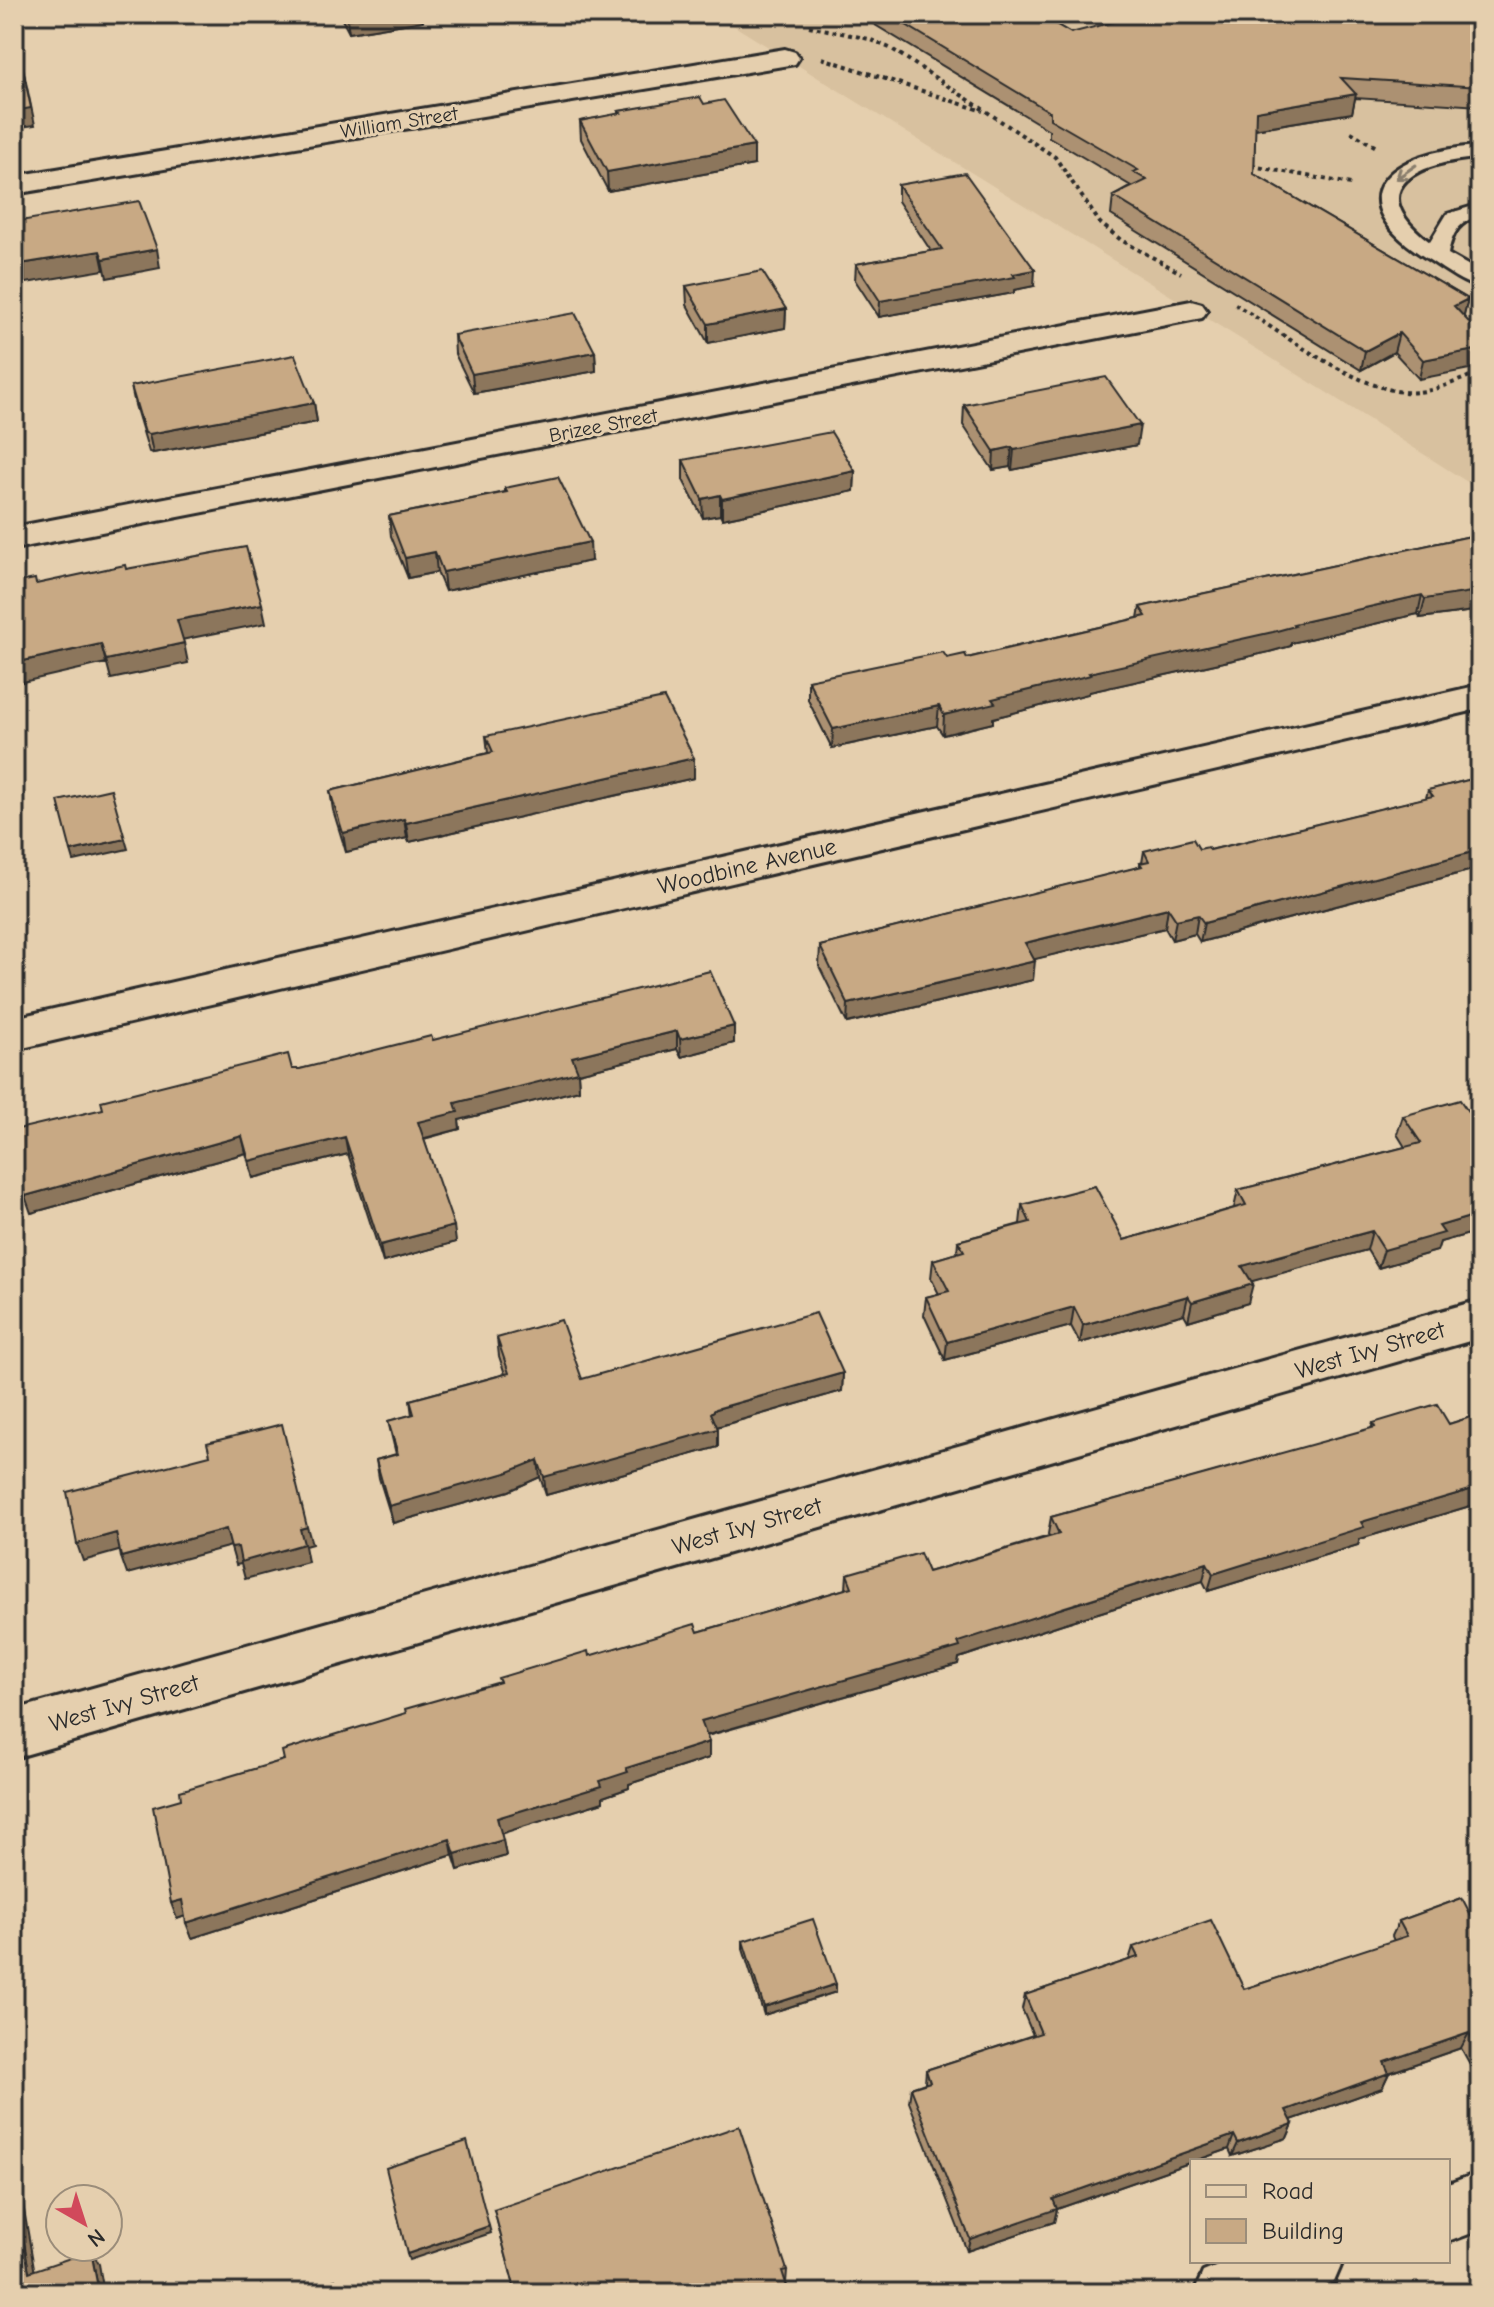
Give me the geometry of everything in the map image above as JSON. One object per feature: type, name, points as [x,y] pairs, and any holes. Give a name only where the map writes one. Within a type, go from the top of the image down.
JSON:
[{"type":"street","name":"William Street","points":[[14,185],[785,58]]},
{"type":"street","name":"Brizee Street","points":[[14,538],[1191,311]]},
{"type":"street","name":"Woodbine Avenue","points":[[14,1034],[1480,697]]},
{"type":"street","name":"West Ivy Street","points":[[14,1734],[1480,1319]]},
{"type":"street","points":[[1450,2212],[1480,2201]]},
{"type":"street","points":[[1224,2293],[1307,2263]]},
{"type":"lane","points":[[1480,152],[1425,160],[1395,179],[1387,205],[1393,219],[1437,256],[1480,281]]},
{"type":"lane","points":[[1437,256],[1441,234],[1450,222],[1460,215],[1480,210]]},
{"type":"path","points":[[799,24],[869,39],[892,49],[1055,157],[1068,170],[1092,216],[1109,231],[1185,275]]},
{"type":"path","points":[[785,58],[826,59],[988,113]]},
{"type":"path","points":[[1351,132],[1386,152]]},
{"type":"path","points":[[1252,166],[1351,184]]},
{"type":"path","points":[[1223,297],[1377,388],[1406,392],[1453,382],[1480,372]]},
{"type":"shaded area","points":[[715,14],[1480,14],[1480,490],[1318,387]]},
{"type":"building","points":[[344,14],[381,14],[347,19]]},
{"type":"building","points":[[888,14],[1038,14],[1071,33],[1145,14],[1480,14],[1480,87],[1341,78],[1356,94],[1256,111],[1254,174],[1468,299],[1454,306],[1480,334],[1480,349],[1423,360],[1399,333],[1365,351],[1113,196],[1147,180],[1133,172],[1138,170],[1050,119],[1050,112]]},
{"type":"building","points":[[14,27],[31,108],[14,111]]},
{"type":"building","points":[[700,97],[704,104],[724,100],[754,146],[607,172],[580,121],[621,113],[619,111]]},
{"type":"building","points":[[965,173],[1035,270],[1013,274],[1015,277],[880,301],[856,264],[942,249],[898,185]]},
{"type":"building","points":[[139,201],[157,249],[103,259],[100,251],[14,265],[14,222]]},
{"type":"building","points":[[762,271],[786,309],[708,324],[686,286]]},
{"type":"building","points":[[575,313],[595,352],[472,374],[454,335]]},
{"type":"building","points":[[295,355],[314,403],[145,433],[131,386]]},
{"type":"building","points":[[1106,377],[1140,425],[1014,450],[1012,447],[994,451],[964,405]]},
{"type":"building","points":[[831,432],[855,471],[722,499],[720,495],[702,499],[683,460]]},
{"type":"building","points":[[558,477],[590,542],[443,572],[435,552],[405,558],[389,516],[507,492],[505,488]]},
{"type":"building","points":[[1480,534],[1480,587],[1475,588],[1478,591],[1425,599],[1422,595],[1293,624],[1295,626],[1273,632],[1089,673],[1091,675],[992,699],[995,703],[944,715],[939,706],[833,729],[808,680],[943,652],[947,658],[965,654],[967,658],[1146,616],[1140,607]]},
{"type":"building","points":[[246,547],[262,604],[177,620],[184,643],[106,660],[101,644],[14,663],[14,583],[35,579],[36,584],[125,565],[126,569]]},
{"type":"building","points":[[664,698],[694,758],[406,823],[404,819],[343,833],[330,791],[493,752],[486,736]]},
{"type":"building","points":[[1480,777],[1480,850],[1204,923],[1198,915],[1176,920],[1168,908],[1025,943],[1035,961],[848,1004],[820,946],[1142,866],[1140,863],[1149,861],[1144,851],[1193,839],[1199,849],[1208,847],[1210,850],[1433,796],[1428,790]]},
{"type":"building","points":[[111,789],[125,839],[71,851],[58,801]]},
{"type":"building","points":[[710,971],[734,1026],[680,1039],[677,1031],[572,1057],[578,1072],[455,1103],[458,1112],[418,1122],[454,1226],[380,1245],[345,1137],[249,1161],[242,1136],[25,1196],[14,1145],[14,1130],[103,1109],[101,1101],[288,1054],[292,1069],[300,1069],[431,1036],[433,1040]]},
{"type":"building","points":[[1460,1100],[1480,1126],[1480,1214],[1439,1226],[1444,1233],[1384,1250],[1372,1231],[1242,1266],[1253,1284],[1192,1302],[1188,1296],[1083,1325],[1074,1307],[947,1342],[926,1297],[949,1291],[933,1260],[964,1251],[958,1241],[1030,1222],[1022,1205],[1095,1186],[1124,1240],[1246,1205],[1238,1190],[1421,1143],[1403,1116]]},
{"type":"building","points":[[816,1313],[843,1373],[716,1409],[711,1413],[718,1429],[544,1477],[538,1460],[506,1473],[389,1506],[376,1460],[398,1454],[388,1421],[414,1414],[410,1400],[509,1373],[497,1338],[561,1320],[582,1379]]},
{"type":"building","points":[[1437,1404],[1449,1424],[1480,1414],[1480,1487],[1361,1522],[1364,1527],[1213,1574],[1207,1563],[958,1642],[960,1647],[701,1721],[709,1742],[626,1768],[628,1772],[600,1781],[602,1786],[497,1818],[503,1840],[455,1854],[450,1839],[186,1923],[182,1900],[171,1903],[153,1807],[181,1799],[180,1791],[284,1760],[282,1751],[406,1713],[405,1709],[500,1682],[498,1678],[588,1651],[589,1656],[695,1624],[698,1632],[852,1587],[847,1574],[920,1553],[928,1572],[1059,1534],[1051,1517],[1375,1427],[1373,1423]]},
{"type":"building","points":[[282,1424],[307,1527],[300,1529],[304,1544],[241,1562],[238,1547],[231,1548],[226,1529],[121,1557],[116,1533],[77,1544],[67,1492],[210,1455],[207,1443]]},
{"type":"building","points":[[1462,1898],[1480,1932],[1480,2052],[1469,2033],[1384,2062],[1389,2073],[1286,2110],[1293,2124],[1238,2143],[1234,2135],[1053,2199],[1057,2209],[970,2239],[911,2088],[930,2082],[926,2070],[1041,2033],[1025,1995],[1138,1957],[1133,1947],[1211,1920],[1244,1989],[1407,1936],[1399,1921]]},
{"type":"building","points":[[813,1919],[836,1984],[764,2007],[743,1941]]},
{"type":"building","points":[[739,2126],[787,2270],[782,2271],[789,2293],[516,2293],[494,2210]]},
{"type":"building","points":[[467,2141],[489,2226],[407,2254],[386,2168]]},
{"type":"building","points":[[14,2185],[29,2272],[56,2263],[93,2263],[99,2293],[14,2293]]},
{"type":"building","points":[[335,2280],[338,2293],[296,2293]]}]
